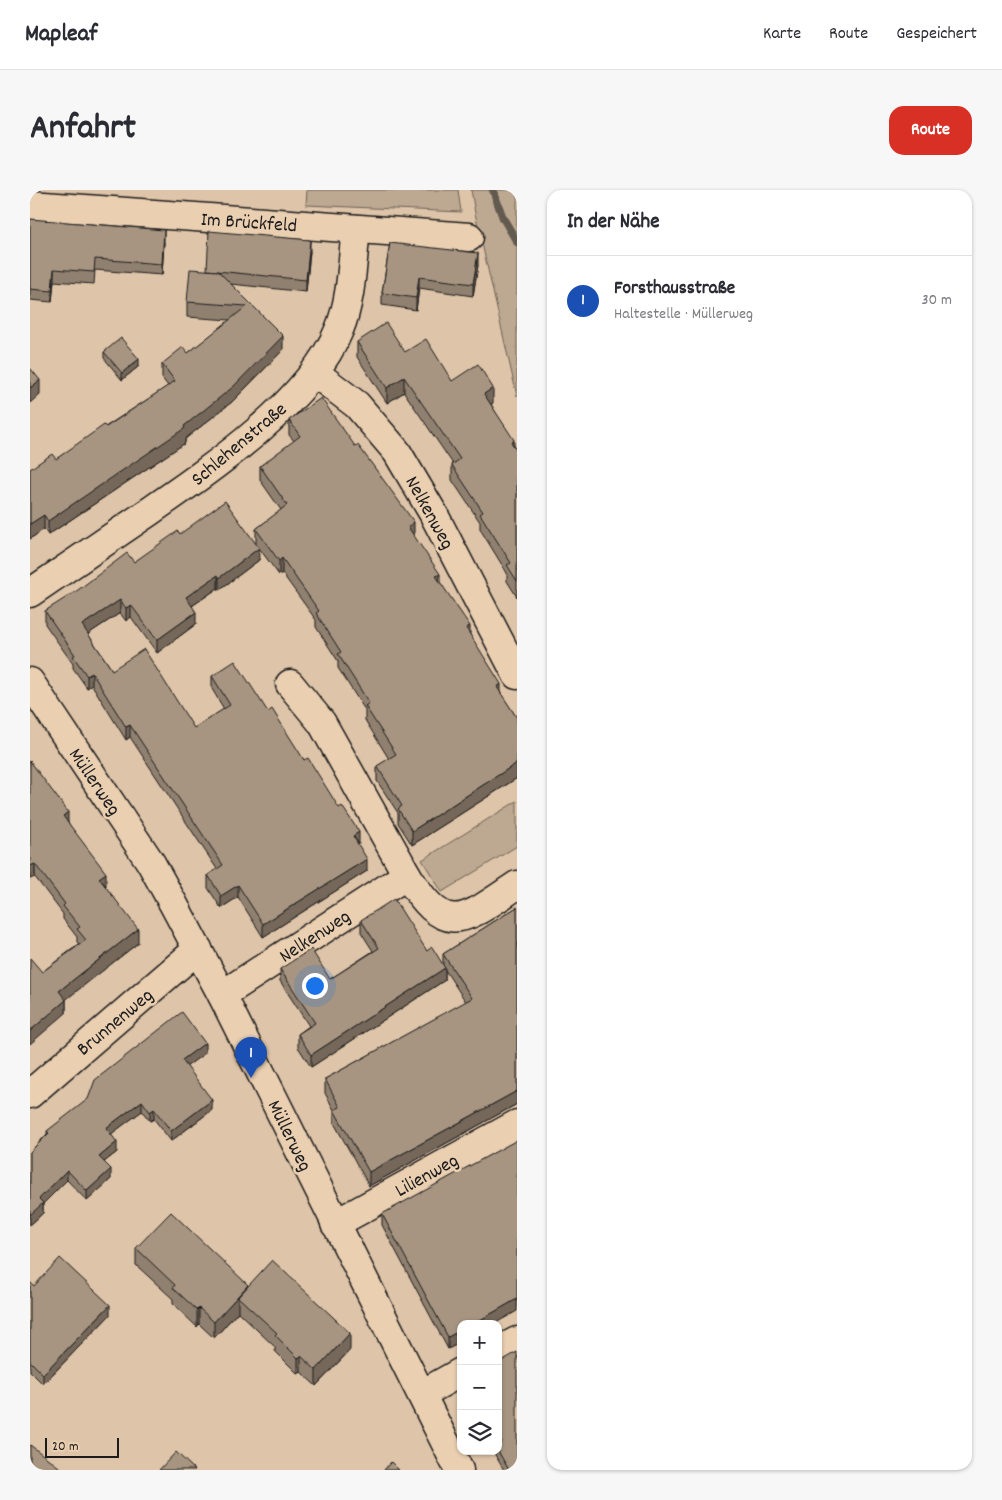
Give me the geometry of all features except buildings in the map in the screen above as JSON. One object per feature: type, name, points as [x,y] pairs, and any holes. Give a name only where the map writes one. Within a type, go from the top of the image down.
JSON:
[{"type":"street","name":"Im Brückfeld","points":[[30,205],[469,237]]},
{"type":"street","name":"Schlehenstraße","points":[[30,593],[221,460],[247,439],[304,386],[332,345],[344,313],[356,229]]},
{"type":"street","name":"Nelkenweg","points":[[314,374],[357,405],[397,452],[433,513],[517,675]]},
{"type":"street","name":"Müllerweg","points":[[30,682],[151,863],[198,949],[459,1470]]},
{"type":"street","points":[[290,684],[322,723],[407,875],[426,904],[440,914],[459,918],[472,914],[517,885]]},
{"type":"street","name":"Nelkenweg","points":[[222,995],[407,875]]},
{"type":"street","name":"Brunnenweg","points":[[30,1094],[198,949]]},
{"type":"street","name":"Lilienweg","points":[[335,1224],[517,1124]]},
{"type":"street","points":[[502,1349],[517,1341]]},
{"type":"street","points":[[422,1394],[457,1374]]},
{"type":"shaded area","points":[[307,190],[458,190],[461,212],[306,205]]},
{"type":"shaded area","points":[[471,190],[517,190],[517,396],[475,213]]},
{"type":"shaded area","points":[[517,801],[517,846],[442,892],[422,860]]},
{"type":"waterway","points":[[493,190],[503,218],[517,242]]},
{"type":"place","name":"Forsthausstraße","points":[[251,1078]]}]
